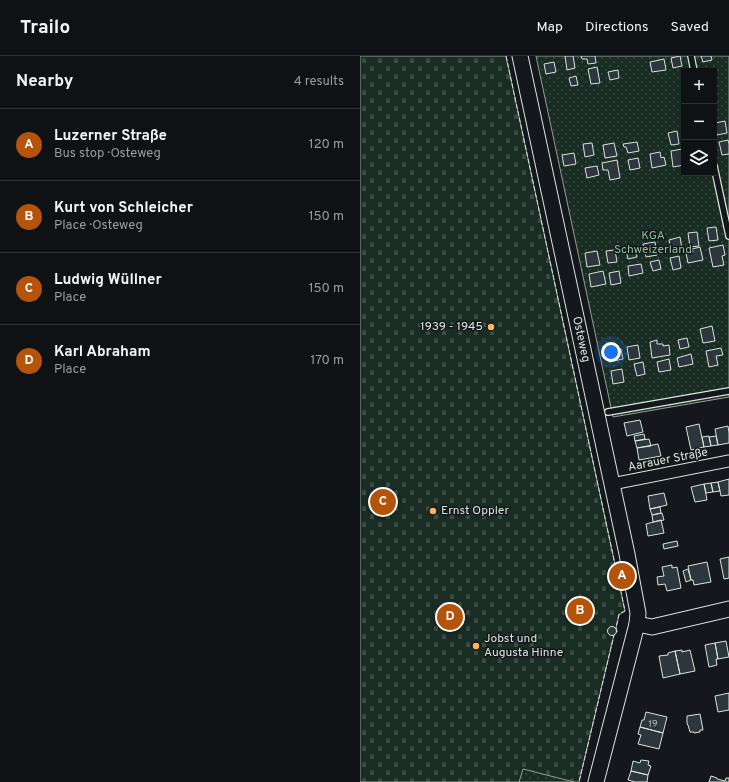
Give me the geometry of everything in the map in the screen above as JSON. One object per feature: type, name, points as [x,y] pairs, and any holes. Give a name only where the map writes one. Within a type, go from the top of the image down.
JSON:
[{"type":"street","name":"Osteweg","points":[[520,56],[632,578],[638,613],[637,624],[596,782]]},
{"type":"street","name":"Aarauer Straße","points":[[612,484],[729,461]]},
{"type":"street","points":[[637,624],[652,627],[729,609]]},
{"type":"lane","points":[[691,56],[693,68]]},
{"type":"lane","points":[[716,176],[729,236]]},
{"type":"lane","points":[[608,412],[729,391]]},
{"type":"green space","points":[[360,56],[506,56],[625,611],[619,615],[616,628],[617,632],[614,635],[579,782],[360,782]]},
{"type":"green space","name":"KGA Schweizerland","points":[[536,56],[729,56],[729,397],[613,417]]},
{"type":"green space","points":[[523,769],[574,782],[519,782]]},
{"type":"building","points":[[565,56],[573,56],[575,68],[567,70]]},
{"type":"building","points":[[581,56],[595,56],[596,63],[588,64],[587,59],[582,59]]},
{"type":"building","points":[[680,56],[682,66],[673,68],[671,58]]},
{"type":"building","points":[[701,56],[711,56],[712,60],[703,62]]},
{"type":"building","points":[[664,59],[666,70],[652,72],[650,62]]},
{"type":"building","points":[[554,62],[556,72],[546,74],[544,64]]},
{"type":"building","points":[[597,67],[600,83],[591,84],[588,69]]},
{"type":"building","points":[[618,70],[619,78],[610,80],[608,72]]},
{"type":"building","points":[[576,76],[578,85],[571,86],[569,78]]},
{"type":"building","points":[[725,121],[727,133],[717,135],[717,123]]},
{"type":"building","points":[[677,131],[679,144],[671,145],[668,133]]},
{"type":"building","points":[[728,140],[729,154],[722,155],[719,142]]},
{"type":"building","points":[[637,142],[639,151],[628,153],[623,144]]},
{"type":"building","points":[[592,143],[594,155],[585,157],[583,144]]},
{"type":"building","points":[[614,143],[617,156],[605,158],[603,145]]},
{"type":"building","points":[[681,149],[681,166],[673,167],[671,151]]},
{"type":"building","points":[[660,152],[661,158],[664,157],[666,165],[652,168],[650,154]]},
{"type":"building","points":[[574,153],[576,164],[564,166],[562,155]]},
{"type":"building","points":[[638,158],[640,168],[630,170],[628,160]]},
{"type":"building","points":[[617,160],[620,178],[610,180],[608,170],[603,170],[602,163]]},
{"type":"building","points":[[597,166],[599,175],[587,178],[585,168]]},
{"type":"building","points":[[716,227],[718,240],[709,241],[707,228]]},
{"type":"building","points":[[697,232],[699,246],[690,247],[688,233]]},
{"type":"building","points":[[680,237],[682,249],[671,251],[669,240]]},
{"type":"building","points":[[655,242],[657,255],[646,257],[643,244]]},
{"type":"building","points":[[723,245],[725,255],[722,256],[724,265],[713,267],[709,248]]},
{"type":"building","points":[[635,247],[637,257],[628,259],[626,249]]},
{"type":"building","points":[[700,247],[703,260],[688,263],[686,253],[693,252],[692,249]]},
{"type":"building","points":[[615,250],[617,262],[608,263],[606,251]]},
{"type":"building","points":[[597,251],[600,265],[587,267],[585,253]]},
{"type":"building","points":[[679,256],[681,268],[673,270],[670,258]]},
{"type":"building","points":[[659,260],[661,269],[653,271],[650,262]]},
{"type":"building","points":[[641,264],[643,273],[629,276],[628,266]]},
{"type":"building","points":[[603,271],[606,284],[591,287],[589,274]]},
{"type":"building","points":[[619,271],[621,283],[611,285],[609,273]]},
{"type":"building","points":[[712,326],[715,341],[703,343],[700,329]]},
{"type":"building","points":[[687,338],[689,347],[680,349],[678,340]]},
{"type":"building","points":[[657,340],[657,344],[663,344],[663,346],[669,345],[670,355],[652,358],[650,342]]},
{"type":"building","points":[[638,345],[640,358],[629,360],[627,347]]},
{"type":"building","points":[[721,348],[723,355],[716,356],[718,365],[709,367],[706,351]]},
{"type":"building","points":[[621,349],[623,359],[609,362],[607,351]]},
{"type":"building","points":[[691,354],[693,364],[679,367],[677,358]]},
{"type":"building","points":[[669,359],[671,370],[659,372],[657,362]]},
{"type":"building","points":[[643,362],[645,374],[637,376],[634,364]]},
{"type":"building","points":[[622,369],[624,382],[613,384],[611,371]]},
{"type":"building","points":[[640,420],[643,432],[627,436],[624,423]]},
{"type":"building","points":[[699,424],[704,447],[691,450],[686,427]]},
{"type":"building","points":[[728,426],[729,443],[718,445],[715,429]]},
{"type":"building","points":[[644,434],[645,439],[635,441],[634,436]]},
{"type":"building","points":[[709,436],[711,446],[704,447],[702,437]]},
{"type":"building","points":[[716,436],[718,445],[711,446],[709,437]]},
{"type":"building","points":[[649,439],[651,446],[637,448],[635,441]]},
{"type":"building","points":[[658,444],[661,456],[639,460],[637,448]]},
{"type":"building","points":[[729,479],[729,495],[721,496],[718,482]]},
{"type":"building","points":[[718,482],[720,491],[713,492],[711,483]]},
{"type":"building","points":[[711,483],[713,492],[706,493],[704,484]]},
{"type":"building","points":[[704,484],[707,500],[695,502],[691,487]]},
{"type":"building","points":[[664,493],[667,505],[650,509],[648,496]]},
{"type":"building","points":[[660,507],[661,513],[652,515],[650,509]]},
{"type":"building","points":[[662,513],[664,520],[653,522],[652,515]]},
{"type":"building","points":[[661,520],[664,533],[648,536],[646,524]]},
{"type":"building","points":[[677,541],[678,546],[664,549],[663,544]]},
{"type":"building","points":[[729,557],[729,578],[724,579],[720,559]]},
{"type":"building","points":[[707,562],[711,582],[694,585],[693,580],[691,580],[688,566]]},
{"type":"building","points":[[672,565],[672,568],[677,567],[681,588],[667,591],[665,584],[658,585],[657,577],[664,576],[662,567]]},
{"type":"building","points":[[688,569],[691,580],[686,582],[683,571]]},
{"type":"building","points":[[610,627],[614,627],[616,631],[614,635],[610,635],[608,633],[608,629]]},
{"type":"building","points":[[726,641],[729,657],[718,659],[715,643]]},
{"type":"building","points":[[715,643],[718,659],[716,659],[717,665],[709,667],[705,645]]},
{"type":"building","points":[[682,650],[682,652],[690,650],[695,671],[680,674],[675,651]]},
{"type":"building","points":[[675,651],[680,674],[663,678],[659,656],[668,655],[668,653]]},
{"type":"building","points":[[729,693],[729,710],[718,712],[715,696]]},
{"type":"building","points":[[646,712],[667,717],[663,733],[640,727]]},
{"type":"building","points":[[700,714],[703,730],[694,733],[690,732],[687,724],[687,716]]},
{"type":"building","points":[[640,727],[663,733],[659,749],[638,744],[641,735],[638,734]]},
{"type":"building","points":[[641,760],[649,761],[648,765],[651,766],[648,775],[631,771],[633,761],[640,763]]},
{"type":"building","points":[[631,771],[648,775],[647,782],[635,782],[628,780]]},
{"type":"building","points":[[711,776],[725,781],[726,778],[729,778],[729,782],[709,782]]},
{"type":"fence","points":[[506,56],[625,611],[619,614],[616,628],[617,632],[614,635],[579,782]]},
{"type":"place","name":"1939 - 1945","points":[[491,327]]},
{"type":"place","name":"Ludwig Wüllner","points":[[383,502]]},
{"type":"place","name":"Ernst Oppler","points":[[433,511]]},
{"type":"place","name":"Luzerner Straße","points":[[622,576]]},
{"type":"place","name":"Kurt von Schleicher","points":[[580,611]]},
{"type":"place","name":"Karl Abraham","points":[[450,617]]},
{"type":"place","name":"Jobst und Augusta Hinne","points":[[476,646]]}]
